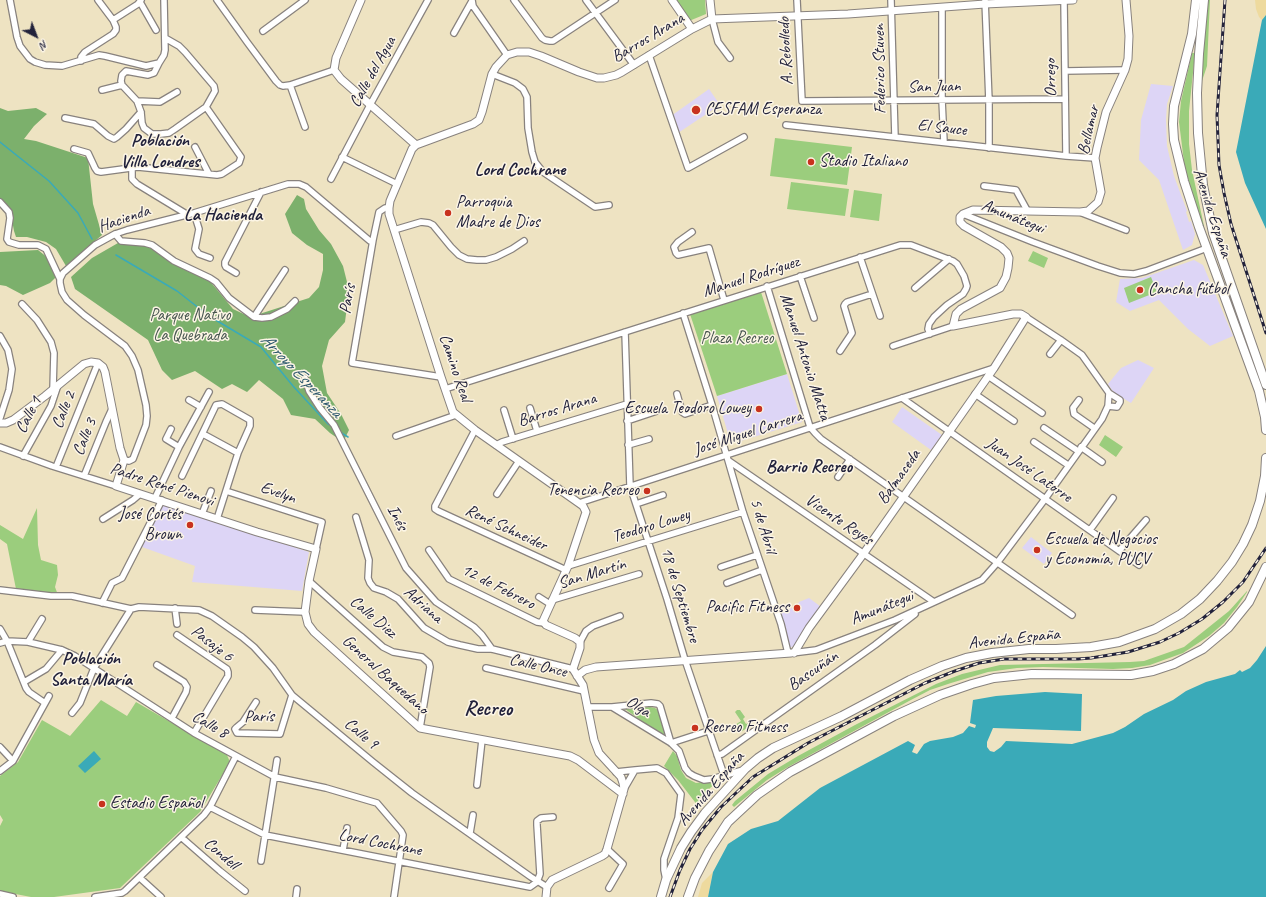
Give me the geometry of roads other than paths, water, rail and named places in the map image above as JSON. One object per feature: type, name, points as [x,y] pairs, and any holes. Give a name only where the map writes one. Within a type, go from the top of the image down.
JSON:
[{"type":"main road","name":"Avenida España","points":[[1196,0],[1192,34],[1176,96],[1173,124],[1176,149],[1184,181],[1259,391],[1265,417],[1266,430]]},
{"type":"main road","name":"Avenida España","points":[[1204,0],[1197,93],[1198,132],[1203,185],[1213,233],[1266,385]]},
{"type":"main road","name":"Avenida España","points":[[661,897],[666,880],[681,848],[705,813],[745,769],[773,748],[842,716],[910,680],[942,666],[966,658],[992,653],[1029,649],[1091,647],[1119,642],[1147,632],[1173,620],[1191,607],[1225,572],[1243,544],[1252,525],[1260,501],[1265,476],[1266,458]]},
{"type":"main road","name":"Avenida España","points":[[688,897],[695,878],[715,841],[728,822],[756,795],[790,772],[894,716],[961,687],[983,681],[1032,674],[1131,675],[1163,668],[1193,655],[1216,639],[1236,620],[1254,592],[1266,567]]},
{"type":"street","points":[[10,0],[20,46],[30,59],[45,65],[56,66],[81,61],[99,55],[146,66],[159,63]]},
{"type":"street","points":[[81,61],[81,57],[85,52],[113,34],[116,30],[112,20],[98,0]]},
{"type":"street","points":[[164,0],[164,55],[156,72],[152,75],[126,71],[124,72],[120,81],[136,101],[141,112],[142,123],[147,131],[152,134],[169,133],[175,129],[206,107],[215,91],[214,86],[185,52],[179,46],[165,38]]},
{"type":"street","points":[[217,0],[276,81],[283,86],[334,70]]},
{"type":"street","points":[[262,31],[305,0]]},
{"type":"street","points":[[361,0],[336,58],[334,70],[341,79],[416,145]]},
{"type":"street","name":"Calle del Agua","points":[[330,179],[428,0]]},
{"type":"street","points":[[454,33],[472,0]]},
{"type":"street","points":[[373,240],[379,212],[385,208],[389,208],[397,184],[412,149],[416,145],[473,124],[478,120],[482,112],[492,74],[507,55],[473,6],[472,0]]},
{"type":"street","points":[[514,0],[542,38],[548,41],[553,41],[615,0]]},
{"type":"street","points":[[586,0],[634,65]]},
{"type":"street","points":[[672,0],[692,28]]},
{"type":"street","points":[[710,0],[712,19],[718,42],[730,58]]},
{"type":"street","name":"A. Rebolledo","points":[[797,0],[799,16],[802,101]]},
{"type":"street","name":"Federico Stuven","points":[[891,0],[895,137]]},
{"type":"street","name":"Orrego","points":[[1064,0],[1066,156]]},
{"type":"street","name":"Barros Arana","points":[[507,55],[517,52],[529,52],[597,78],[604,78],[616,75],[692,28],[712,19],[942,8],[985,2],[1073,0]]},
{"type":"street","name":"Bellamar","points":[[1080,212],[1088,211],[1094,206],[1100,196],[1100,185],[1095,158],[1099,136],[1106,112],[1125,70],[1129,51],[1126,0]]},
{"type":"street","points":[[112,20],[140,1],[156,30]]},
{"type":"street","points":[[985,2],[989,101],[989,148]]},
{"type":"street","points":[[942,8],[942,100],[944,142]]},
{"type":"street","points":[[649,55],[688,168],[744,137]]},
{"type":"street","points":[[1065,71],[1125,70]]},
{"type":"street","points":[[492,74],[515,83],[523,89],[527,97],[528,128],[532,152],[535,162],[543,172],[595,208],[609,205]]},
{"type":"street","points":[[102,90],[122,85]]},
{"type":"street","points":[[290,85],[305,127]]},
{"type":"street","points":[[136,101],[160,102],[177,92]]},
{"type":"street","name":"San Juan","points":[[802,101],[894,102],[1065,99]]},
{"type":"street","points":[[74,149],[88,153],[95,168],[101,172],[135,167],[222,174],[236,166],[241,157],[206,107]]},
{"type":"street","points":[[66,118],[94,124],[108,136],[117,138],[141,112]]},
{"type":"street","name":"El Sauce","points":[[786,125],[989,148],[1095,158]]},
{"type":"street","points":[[195,147],[209,174]]},
{"type":"street","points":[[342,157],[397,184]]},
{"type":"street","points":[[135,167],[132,178],[137,184],[188,215]]},
{"type":"street","name":"Hacienda","points":[[60,279],[63,273],[95,245],[115,234],[188,215],[288,184],[299,184],[306,187],[367,240],[373,240]]},
{"type":"street","points":[[984,186],[1016,190],[1027,210]]},
{"type":"street","points":[[236,273],[225,265],[261,192]]},
{"type":"street","points":[[0,202],[9,212],[10,218],[7,239],[9,242],[19,245],[38,245],[46,249],[60,279],[62,292],[67,300],[125,346],[132,356],[138,370],[146,405],[146,426],[133,460],[124,460]]},
{"type":"street","name":"Camino Real","points":[[389,208],[394,230],[441,377],[451,407],[456,415],[579,503]]},
{"type":"street","points":[[963,214],[974,210],[1080,212],[1089,214],[1126,230]]},
{"type":"street","points":[[194,213],[199,229],[195,249],[199,254],[210,258]]},
{"type":"street","name":"Amunátegui","points":[[1108,406],[1117,406],[1120,400],[1109,393],[1082,356],[1061,340],[1021,314],[1013,314],[953,326],[956,314],[961,309],[1000,288],[1006,277],[1009,258],[1007,253],[1001,247],[961,224],[960,217],[963,214],[1033,242],[1105,269],[1120,273],[1134,274],[1146,272],[1208,248]]},
{"type":"street","points":[[394,230],[421,222],[429,223],[433,225],[451,248],[459,255],[467,259],[476,260],[486,260],[496,257],[524,241]]},
{"type":"street","points":[[692,232],[678,242],[674,247],[676,253],[678,255],[709,248],[724,300]]},
{"type":"street","points":[[115,234],[121,241],[124,242],[145,243],[152,245],[174,261],[210,278],[216,282],[230,298],[254,317],[271,317],[288,309],[295,301]]},
{"type":"street","name":"París","points":[[373,240],[352,362],[441,377]]},
{"type":"street","name":"Manuel Rodríguez","points":[[445,389],[860,256],[907,244],[949,259],[957,264],[964,276],[967,286],[963,294],[947,305],[932,321],[928,329],[930,334]]},
{"type":"street","points":[[860,256],[880,316]]},
{"type":"street","points":[[915,288],[949,259]]},
{"type":"street","points":[[254,317],[286,270]]},
{"type":"street","points":[[800,276],[814,318]]},
{"type":"street","name":"Manuel Antonio Matta","points":[[767,286],[810,427],[821,439],[1072,615]]},
{"type":"street","points":[[840,351],[852,334],[844,306],[845,304],[872,294]]},
{"type":"street","name":"Calle 1","points":[[22,304],[37,320],[51,342],[54,352],[56,387],[51,406],[24,456]]},
{"type":"street","name":"5 de Abril","points":[[683,313],[727,454],[743,512],[791,653]]},
{"type":"street","name":"Balmaceda","points":[[791,653],[864,554],[994,368],[1026,317]]},
{"type":"street","points":[[893,346],[953,326]]},
{"type":"street","name":"18 de Septiembre","points":[[625,332],[630,486],[708,731],[724,775]]},
{"type":"street","points":[[0,336],[10,356],[12,375],[1,423],[13,420],[86,363],[98,363],[103,367],[124,460],[116,486]]},
{"type":"street","points":[[1050,354],[1061,340]]},
{"type":"street","name":"Calle 2","points":[[56,467],[98,363]]},
{"type":"street","name":"José Miguel Carrera","points":[[579,503],[994,368]]},
{"type":"street","points":[[988,376],[1042,413]]},
{"type":"street","name":"Inés","points":[[305,378],[309,391],[320,408],[334,425],[406,568],[436,602],[474,627],[492,649]]},
{"type":"street","points":[[102,603],[112,583],[122,578],[158,499],[179,448],[209,392]]},
{"type":"street","name":"Amunátegui","points":[[577,676],[585,670],[596,667],[816,650],[895,620],[982,580],[997,563],[1045,499],[1094,428],[1102,419],[1108,406],[1109,393]]},
{"type":"street","points":[[677,394],[682,412],[685,414],[712,406]]},
{"type":"street","points":[[975,394],[1014,421]]},
{"type":"street","name":"Juan José Latorre","points":[[902,398],[1139,565]]},
{"type":"street","points":[[189,400],[201,407]]},
{"type":"street","points":[[1079,400],[1073,408],[1074,414],[1094,428]]},
{"type":"street","points":[[182,476],[215,407],[218,404],[222,404],[250,419],[251,422],[238,453],[217,519]]},
{"type":"street","name":"Barros Arana","points":[[496,445],[627,404]]},
{"type":"street","name":"Calle 3","points":[[84,476],[112,408]]},
{"type":"street","points":[[530,408],[537,431]]},
{"type":"street","points":[[504,410],[513,439]]},
{"type":"street","points":[[627,421],[657,411]]},
{"type":"street","points":[[396,436],[456,415]]},
{"type":"street","points":[[1044,428],[1102,462]]},
{"type":"street","points":[[171,429],[166,439],[179,448]]},
{"type":"street","name":"René Schneider","points":[[475,430],[435,506],[436,509],[567,568]]},
{"type":"street","points":[[203,434],[238,453]]},
{"type":"street","points":[[628,445],[649,439]]},
{"type":"street","points":[[1034,442],[1068,465]]},
{"type":"street","name":"Padre René Pienovi","points":[[0,448],[217,519],[316,549]]},
{"type":"street","points":[[838,477],[850,460]]},
{"type":"street","points":[[497,494],[519,461]]},
{"type":"street","name":"Vicente Reyes","points":[[729,461],[934,602]]},
{"type":"street","name":"Evelyn","points":[[226,490],[322,522],[316,549]]},
{"type":"street","points":[[202,514],[211,491]]},
{"type":"street","points":[[103,519],[140,494]]},
{"type":"street","points":[[636,504],[664,495]]},
{"type":"street","points":[[1090,530],[1113,498]]},
{"type":"street","points":[[579,503],[583,506],[586,512],[567,568],[543,620],[546,625],[575,638],[580,642]]},
{"type":"street","name":"Teodoro Lowey","points":[[567,568],[743,512]]},
{"type":"street","name":"Adriana","points":[[356,517],[369,560],[368,578],[370,583],[374,588],[386,592],[398,599],[424,628],[448,642],[478,649],[492,649],[572,668]]},
{"type":"street","points":[[1119,551],[1146,520]]},
{"type":"street","points":[[255,610],[305,612],[309,581],[316,549]]},
{"type":"street","name":"12 de Febrero","points":[[429,550],[449,579],[537,622],[544,623]]},
{"type":"street","points":[[721,566],[757,555]]},
{"type":"street","points":[[727,583],[762,570]]},
{"type":"street","name":"San Martín","points":[[551,602],[639,574]]},
{"type":"street","name":"Calle Diez","points":[[309,581],[383,647],[393,652],[419,656],[426,660],[430,667],[420,728]]},
{"type":"street","name":"Calle 9","points":[[0,590],[52,596],[72,596],[131,609],[139,607],[199,610],[212,616],[254,647],[273,668],[292,695],[412,793],[538,882]]},
{"type":"street","points":[[539,597],[551,602]]},
{"type":"street","name":"Bascuñán","points":[[717,756],[722,754],[874,645],[923,607]]},
{"type":"street","points":[[175,608],[177,624]]},
{"type":"street","points":[[72,713],[80,703],[94,668],[131,609]]},
{"type":"street","name":"General Baquedano","points":[[305,612],[306,621],[310,627],[412,718],[420,728],[570,756],[623,792]]},
{"type":"street","points":[[620,616],[593,626],[586,631],[580,642],[580,648],[572,668],[581,681],[594,740],[599,753],[616,772],[623,783],[623,792]]},
{"type":"street","points":[[28,642],[42,619]]},
{"type":"street","points":[[0,630],[7,641],[29,692],[45,703]]},
{"type":"street","name":"Pasaje 6","points":[[177,635],[227,669],[228,672],[228,676],[194,733]]},
{"type":"street","name":"Calle 8","points":[[0,643],[7,641],[28,642],[62,650],[75,656],[194,733],[275,777],[326,788],[377,803],[401,830],[403,835],[400,862]]},
{"type":"street","points":[[24,682],[46,669],[62,650]]},
{"type":"street","points":[[157,665],[184,682],[187,687],[186,692],[172,718]]},
{"type":"street","name":"Calle Once","points":[[486,668],[584,691]]},
{"type":"street","name":"París","points":[[256,702],[243,722],[236,727],[235,729],[237,732],[280,734],[292,695]]},
{"type":"street","points":[[0,771],[13,760],[49,696]]},
{"type":"street","points":[[612,707],[651,703],[658,704],[660,706],[671,743],[708,731]]},
{"type":"street","name":"Olga","points":[[587,707],[612,707],[671,743],[679,751],[685,768],[689,774],[704,780],[720,777],[745,769]]},
{"type":"street","points":[[477,785],[482,740]]},
{"type":"street","points":[[0,747],[13,760]]},
{"type":"street","points":[[96,897],[122,893],[140,878],[204,815],[210,807],[236,756]]},
{"type":"street","points":[[260,861],[277,760]]},
{"type":"street","points":[[616,772],[657,768],[666,773],[681,794],[678,818],[664,859],[666,880]]},
{"type":"street","points":[[546,897],[547,886],[552,880],[602,856],[607,849],[623,792],[635,770]]},
{"type":"street","name":"Lord Cochrane","points":[[210,807],[265,835],[530,887],[538,882]]},
{"type":"street","points":[[470,833],[473,815]]},
{"type":"street","points":[[547,886],[538,882],[540,874],[537,821],[541,818],[552,818]]},
{"type":"street","points":[[343,850],[347,828]]},
{"type":"street","name":"Condell","points":[[181,837],[245,891]]},
{"type":"street","points":[[607,849],[622,864],[609,888]]},
{"type":"street","points":[[394,897],[400,862]]},
{"type":"street","points":[[140,878],[161,897]]},
{"type":"street","points":[[296,897],[297,889]]},
{"type":"street","points":[[0,894],[13,897]]},
{"type":"water","points":[[1266,15],[1266,229],[1245,183],[1236,152],[1262,20]]},
{"type":"water","points":[[1266,646],[1266,897],[708,897],[713,872],[728,844],[751,829],[778,821],[820,788],[908,741],[915,745],[912,752],[917,754],[924,744],[930,741],[953,737],[963,733],[969,726],[975,728],[976,725],[970,723],[973,700],[996,696],[1045,692],[1082,694],[1081,731],[993,728],[987,742],[987,747],[990,751],[994,752],[1006,741],[1072,744],[1113,733],[1144,714],[1173,700],[1186,691],[1206,682],[1235,674],[1240,670],[1242,672],[1250,668]]},
{"type":"water","points":[[94,751],[101,759],[85,773],[78,766]]},
{"type":"waterway","name":"Arroyo Esperanza","points":[[0,142],[49,181],[78,213],[92,239]]},
{"type":"waterway","name":"Arroyo Esperanza","points":[[116,255],[177,291],[209,316],[261,347],[293,386],[328,424],[332,426]]},
{"type":"waterway","name":"Arroyo Esperanza","points":[[340,432],[348,437]]},
{"type":"railway","points":[[1225,0],[1217,115],[1219,165],[1231,224],[1266,333]]},
{"type":"railway","points":[[670,897],[690,849],[702,830],[721,807],[753,777],[808,743],[925,683],[979,663],[1004,659],[1091,658],[1128,652],[1160,642],[1179,633],[1202,619],[1223,602],[1243,582],[1266,548]]},
{"type":"place","name":"CESFAM Esperanza","points":[[696,110]]},
{"type":"place","name":"Stadio Italiano","points":[[811,162]]},
{"type":"place","name":"Parroquia Madre de Dios","points":[[448,213]]},
{"type":"place","name":"Cancha fútbol","points":[[1140,290]]},
{"type":"place","name":"Escuela Teodoro Lowey","points":[[759,409]]},
{"type":"place","name":"Tenencia Recreo","points":[[647,491]]},
{"type":"place","name":"José Cortés Brown","points":[[190,525]]},
{"type":"place","name":"Escuela de Negocios y Economía, PUCV","points":[[1037,550]]},
{"type":"place","name":"Pacific Fitness","points":[[797,608]]},
{"type":"place","name":"Recreo Fitness","points":[[695,728]]},
{"type":"place","name":"Estadio Español","points":[[102,804]]},
{"type":"district","name":"Población Villa Londres","points":[[160,151]]},
{"type":"district","name":"Lord Cochrane","points":[[520,170]]},
{"type":"district","name":"La Hacienda","points":[[223,215]]},
{"type":"district","name":"Barrio Recreo","points":[[809,467]]},
{"type":"district","name":"Población Santa María","points":[[91,669]]},
{"type":"district","name":"Recreo","points":[[488,709]]},
{"type":"park label","name":"Parque Nativo La Quebrada","points":[[190,326]]},
{"type":"park label","name":"Plaza Recreo","points":[[737,339]]}]
